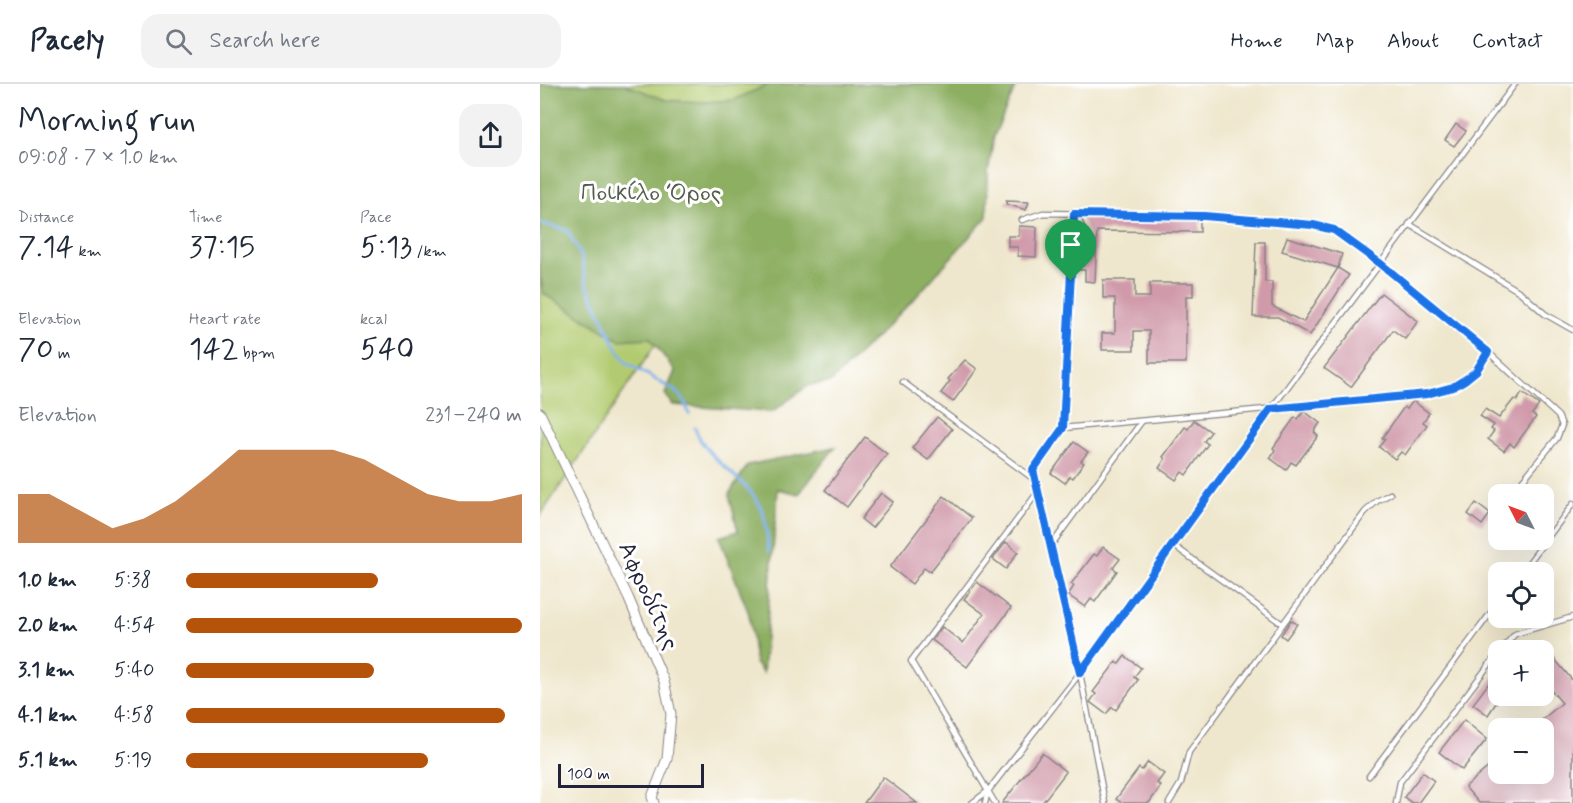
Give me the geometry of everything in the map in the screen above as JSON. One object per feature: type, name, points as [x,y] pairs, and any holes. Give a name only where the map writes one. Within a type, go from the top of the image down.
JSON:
[{"type":"street","name":"Αφροδίτης","points":[[540,413],[628,597],[664,681],[671,714],[668,759],[652,797],[654,803]]},
{"type":"lane","points":[[972,803],[988,791],[1080,673],[1271,409],[1515,84]]},
{"type":"lane","points":[[1022,220],[1043,213],[1204,216],[1313,225],[1334,230],[1381,264],[1488,352],[1541,398],[1558,416],[1562,425],[1557,438],[1522,481]]},
{"type":"lane","points":[[1074,214],[1063,428],[1033,470],[1080,673],[1105,803]]},
{"type":"lane","points":[[1409,224],[1520,292],[1545,314],[1573,330]]},
{"type":"lane","points":[[1063,428],[1427,394],[1453,387],[1466,379],[1476,371],[1488,352]]},
{"type":"lane","points":[[903,382],[1035,480]]},
{"type":"lane","points":[[1050,547],[1142,421]]},
{"type":"lane","points":[[995,803],[911,661],[1038,492]]},
{"type":"lane","points":[[1169,803],[1181,783],[1189,752],[1281,623],[1365,512],[1377,501],[1390,494]]},
{"type":"lane","points":[[1529,562],[1573,504]]},
{"type":"lane","points":[[1173,545],[1281,623]]},
{"type":"lane","points":[[1369,776],[1488,616]]},
{"type":"lane","points":[[1508,640],[1525,630],[1573,616]]},
{"type":"lane","points":[[1396,803],[1400,782],[1488,666]]},
{"type":"lane","points":[[985,803],[988,791]]},
{"type":"green space","name":"Ποικίλο Όρος","points":[[540,84],[976,84],[672,320],[540,516]]},
{"type":"green space","points":[[540,84],[624,84],[666,100],[703,102],[734,100],[769,84],[1017,84],[994,136],[988,173],[987,217],[916,297],[831,382],[809,385],[772,412],[673,405],[665,394],[675,371],[650,338],[619,340],[544,294],[540,276]]},
{"type":"green space","points":[[835,447],[799,494],[778,489],[763,673],[755,663],[749,614],[719,537],[738,531],[729,494],[748,465]]},
{"type":"building","points":[[1456,124],[1466,131],[1454,146],[1445,140]]},
{"type":"building","points":[[1006,201],[1029,202],[1026,210],[1006,204]]},
{"type":"building","points":[[1081,218],[1200,220],[1200,232],[1097,231],[1095,282],[1085,281],[1085,270],[1079,270],[1081,236],[1090,237]]},
{"type":"building","points":[[1019,226],[1037,227],[1036,257],[1018,256],[1018,247],[1008,247],[1008,236],[1019,236]]},
{"type":"building","points":[[1287,237],[1342,254],[1338,268],[1282,251]]},
{"type":"building","points":[[1256,242],[1265,242],[1265,282],[1272,282],[1272,306],[1303,322],[1338,268],[1349,275],[1310,335],[1278,317],[1253,317]]},
{"type":"building","points":[[1103,280],[1135,280],[1135,297],[1150,297],[1150,283],[1193,283],[1193,296],[1186,296],[1186,363],[1149,363],[1149,331],[1134,331],[1134,350],[1102,350],[1102,333],[1115,333],[1115,298],[1103,298]]},
{"type":"building","points":[[1381,293],[1418,321],[1405,339],[1393,330],[1351,387],[1324,368]]},
{"type":"building","points":[[965,360],[977,369],[953,402],[941,393],[950,381],[948,379]]},
{"type":"building","points":[[1522,393],[1539,405],[1532,414],[1536,417],[1514,447],[1510,443],[1504,451],[1488,439],[1494,431],[1491,429],[1494,425],[1480,416],[1485,409],[1499,418],[1514,399],[1517,401]]},
{"type":"building","points":[[1413,401],[1429,413],[1423,422],[1427,425],[1405,455],[1401,452],[1395,459],[1379,447],[1385,439],[1382,438],[1404,407],[1407,409]]},
{"type":"building","points":[[1304,411],[1320,423],[1314,432],[1318,436],[1296,465],[1291,462],[1286,470],[1270,458],[1275,450],[1273,448],[1295,417],[1298,419]]},
{"type":"building","points":[[937,417],[952,429],[928,460],[912,448]]},
{"type":"building","points":[[1194,420],[1211,432],[1204,441],[1208,444],[1186,475],[1182,472],[1176,480],[1159,468],[1165,459],[1163,457],[1185,427],[1188,429]]},
{"type":"building","points":[[865,437],[887,454],[847,507],[825,490]]},
{"type":"building","points":[[1074,442],[1088,452],[1081,461],[1084,463],[1073,478],[1070,476],[1065,483],[1051,473]]},
{"type":"building","points":[[881,493],[893,502],[872,528],[861,519]]},
{"type":"building","points":[[944,496],[972,518],[930,572],[924,568],[912,584],[890,567]]},
{"type":"building","points":[[1476,503],[1488,512],[1488,517],[1482,525],[1468,514]]},
{"type":"building","points":[[1006,542],[1018,552],[1006,569],[993,559]]},
{"type":"building","points":[[1103,547],[1120,559],[1113,568],[1117,571],[1095,602],[1091,599],[1085,607],[1068,595],[1074,586],[1071,584],[1094,554],[1097,556]]},
{"type":"building","points":[[977,582],[1011,608],[967,667],[932,640],[942,627],[963,643],[984,614],[964,599]]},
{"type":"building","points":[[1291,620],[1297,624],[1286,639],[1281,635]]},
{"type":"building","points":[[1125,656],[1141,668],[1134,677],[1138,680],[1116,710],[1112,707],[1106,714],[1090,702],[1096,694],[1093,692],[1116,662],[1119,664]]},
{"type":"building","points":[[1554,658],[1573,681],[1573,803],[1479,803],[1465,787],[1488,767],[1488,784],[1554,784],[1554,718],[1544,718],[1562,703],[1554,694]]},
{"type":"building","points":[[1488,684],[1488,706],[1494,706],[1488,715],[1473,704]]},
{"type":"building","points":[[1464,720],[1487,739],[1462,770],[1439,752]]},
{"type":"building","points":[[1042,753],[1066,772],[1042,803],[1002,803]]},
{"type":"building","points":[[1148,762],[1164,774],[1157,783],[1161,786],[1149,803],[1122,803],[1116,799],[1139,768],[1142,770]]},
{"type":"building","points":[[1423,772],[1434,781],[1418,803],[1412,803],[1404,797]]},
{"type":"building","points":[[883,777],[917,803],[864,803]]},
{"type":"waterway","points":[[540,223],[567,230],[581,255],[586,283],[615,345],[626,362],[675,391],[685,402],[689,414]]},
{"type":"waterway","points":[[695,428],[709,451],[750,491],[758,502],[763,513],[769,551]]},
{"type":"route","points":[[1074,214],[1204,216],[1313,225],[1334,230],[1381,264],[1488,352],[1476,371],[1466,379],[1453,387],[1427,394],[1271,409],[1080,673],[1033,470],[1063,428],[1071,281],[1074,214]]}]
